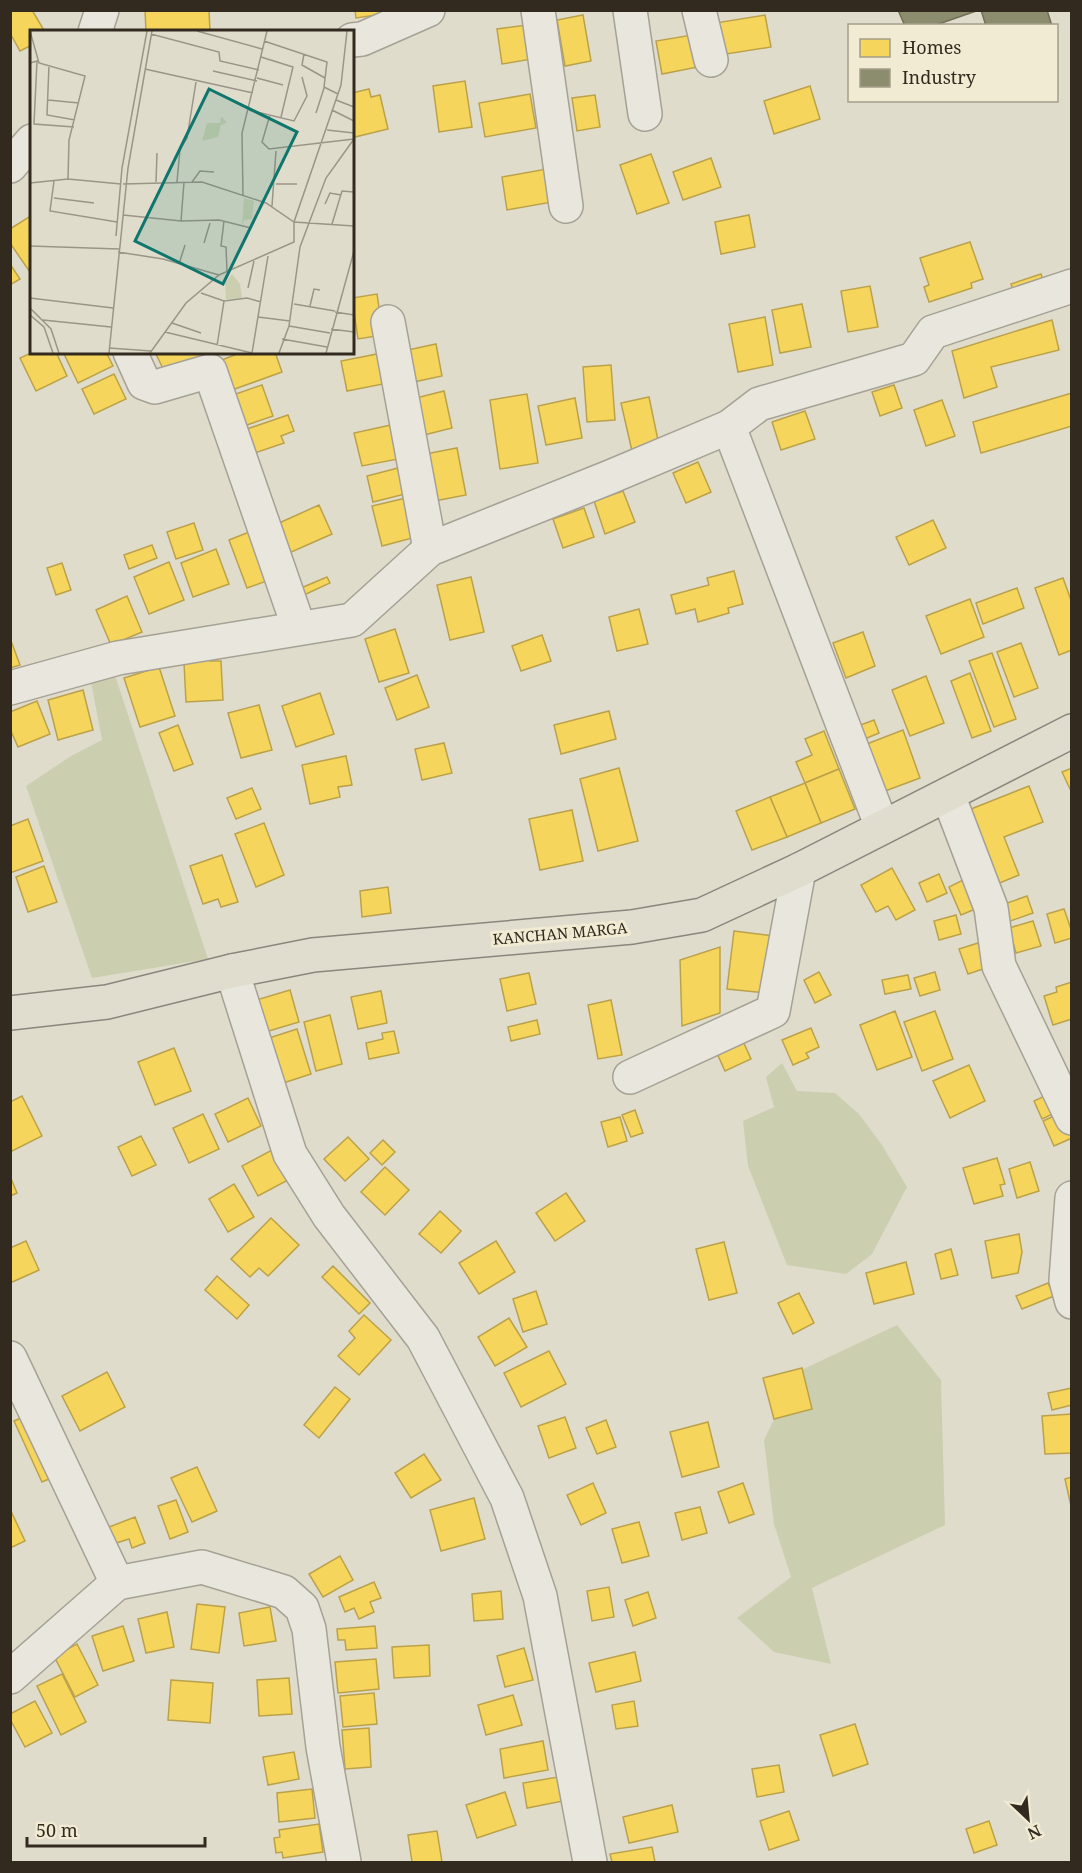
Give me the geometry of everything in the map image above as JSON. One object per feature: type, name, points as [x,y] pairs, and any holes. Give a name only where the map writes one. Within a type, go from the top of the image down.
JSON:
[{"type":"main road","name":"KANCHAN MARGA","points":[[10,1013],[107,1002],[232,971],[313,956],[632,927],[702,915],[799,870],[1071,731]]},
{"type":"street","points":[[96,30],[102,10]]},
{"type":"street","points":[[354,40],[362,39],[428,10]]},
{"type":"street","points":[[538,10],[566,206]]},
{"type":"street","points":[[630,10],[645,114]]},
{"type":"street","points":[[699,10],[711,60]]},
{"type":"street","points":[[10,688],[118,658],[352,620],[430,549],[610,477],[729,426],[759,404],[914,359],[933,333],[1071,286]]},
{"type":"street","points":[[388,322],[430,549]]},
{"type":"street","points":[[131,354],[144,383],[155,387],[210,371],[299,628]]},
{"type":"street","points":[[729,426],[882,827]]},
{"type":"street","points":[[948,795],[992,908],[999,966],[1071,1118]]},
{"type":"street","points":[[630,1077],[773,1011],[799,870]]},
{"type":"street","points":[[232,971],[290,1154],[329,1216],[423,1338],[507,1498],[540,1596],[588,1862]]},
{"type":"street","points":[[1071,1198],[1066,1280],[1071,1302]]},
{"type":"street","points":[[10,1358],[117,1583]]},
{"type":"street","points":[[10,1677],[117,1583],[202,1567],[284,1592],[302,1608],[309,1629],[323,1747],[344,1863]]},
{"type":"green space","points":[[115,675],[208,959],[92,978],[26,786],[71,756],[102,740],[90,677]]},
{"type":"green space","points":[[782,1063],[797,1091],[835,1093],[859,1114],[882,1145],[907,1187],[872,1254],[846,1274],[787,1265],[748,1166],[743,1121],[774,1107],[766,1077]]},
{"type":"green space","points":[[897,1325],[941,1380],[945,1525],[812,1588],[831,1664],[774,1652],[737,1618],[791,1577],[774,1524],[764,1440],[797,1372]]},
{"type":"building: Homes","points":[[10,10],[32,10],[44,30],[30,30],[30,46],[20,51],[10,33]]},
{"type":"building: Homes","points":[[145,10],[209,10],[210,30],[146,30]]},
{"type":"building: Homes","points":[[355,10],[397,10],[397,12],[356,18]]},
{"type":"building: Homes","points":[[583,15],[591,61],[565,66],[557,20]]},
{"type":"building: Homes","points":[[765,15],[771,47],[720,55],[715,23]]},
{"type":"building: Homes","points":[[527,25],[532,59],[502,64],[497,29]]},
{"type":"building: Homes","points":[[698,34],[703,66],[662,74],[656,41]]},
{"type":"building: Homes","points":[[465,81],[472,127],[439,132],[433,86]]},
{"type":"building: Homes","points":[[810,86],[820,119],[774,134],[764,101]]},
{"type":"building: Homes","points":[[369,89],[371,97],[380,95],[388,129],[355,137],[354,93]]},
{"type":"building: Homes","points":[[530,94],[536,128],[485,137],[479,103]]},
{"type":"building: Homes","points":[[595,95],[600,127],[577,131],[572,98]]},
{"type":"building: Homes","points":[[651,154],[669,203],[637,214],[620,165]]},
{"type":"building: Homes","points":[[711,158],[721,187],[683,200],[673,172]]},
{"type":"building: Homes","points":[[552,168],[558,201],[507,210],[502,177]]},
{"type":"building: Homes","points":[[749,215],[755,247],[721,254],[715,222]]},
{"type":"building: Homes","points":[[30,216],[30,272],[10,243],[10,229]]},
{"type":"building: Homes","points":[[970,242],[983,279],[971,283],[972,288],[929,302],[924,287],[929,285],[920,258]]},
{"type":"building: Homes","points":[[10,264],[20,279],[10,285]]},
{"type":"building: Homes","points":[[1041,274],[1046,290],[1016,300],[1011,284]]},
{"type":"building: Homes","points":[[870,286],[878,327],[848,332],[841,291]]},
{"type":"building: Homes","points":[[377,294],[383,335],[358,339],[354,298]]},
{"type":"building: Homes","points":[[802,304],[811,347],[780,353],[772,310]]},
{"type":"building: Homes","points":[[765,317],[773,365],[738,372],[729,324]]},
{"type":"building: Homes","points":[[1052,320],[1059,350],[991,367],[997,387],[964,398],[952,351]]},
{"type":"building: Homes","points":[[436,344],[442,376],[409,383],[403,351]]},
{"type":"building: Homes","points":[[30,353],[57,354],[67,376],[36,391],[20,358]]},
{"type":"building: Homes","points":[[64,354],[107,354],[113,366],[78,383]]},
{"type":"building: Homes","points":[[156,354],[201,354],[204,362],[168,379]]},
{"type":"building: Homes","points":[[237,354],[276,354],[282,372],[232,390],[222,360]]},
{"type":"building: Homes","points":[[377,354],[383,384],[347,391],[341,361]]},
{"type":"building: Homes","points":[[611,365],[615,420],[587,422],[583,367]]},
{"type":"building: Homes","points":[[114,374],[126,399],[94,414],[82,389]]},
{"type":"building: Homes","points":[[262,385],[273,416],[244,426],[233,395]]},
{"type":"building: Homes","points":[[894,385],[902,408],[880,416],[872,392]]},
{"type":"building: Homes","points":[[444,391],[452,428],[420,436],[412,399]]},
{"type":"building: Homes","points":[[1072,393],[1072,426],[981,453],[973,422]]},
{"type":"building: Homes","points":[[527,394],[538,463],[500,469],[490,400]]},
{"type":"building: Homes","points":[[649,397],[659,445],[632,451],[621,403]]},
{"type":"building: Homes","points":[[575,398],[582,438],[546,445],[538,406]]},
{"type":"building: Homes","points":[[942,400],[955,436],[926,446],[914,410]]},
{"type":"building: Homes","points":[[805,411],[815,439],[781,450],[772,422]]},
{"type":"building: Homes","points":[[288,415],[294,431],[281,436],[284,443],[252,454],[244,430]]},
{"type":"building: Homes","points":[[391,425],[398,459],[362,466],[354,433]]},
{"type":"building: Homes","points":[[457,448],[466,495],[429,502],[420,455]]},
{"type":"building: Homes","points":[[698,462],[711,492],[686,503],[673,473]]},
{"type":"building: Homes","points":[[398,468],[405,494],[373,502],[367,476]]},
{"type":"building: Homes","points":[[623,491],[635,522],[605,534],[594,501]]},
{"type":"building: Homes","points":[[406,498],[416,537],[382,546],[372,506]]},
{"type":"building: Homes","points":[[319,505],[332,534],[289,553],[277,524]]},
{"type":"building: Homes","points":[[584,508],[594,537],[563,548],[553,519]]},
{"type":"building: Homes","points":[[933,520],[946,548],[909,565],[896,537]]},
{"type":"building: Homes","points":[[194,523],[203,550],[176,559],[167,532]]},
{"type":"building: Homes","points":[[257,529],[275,578],[247,588],[229,540]]},
{"type":"building: Homes","points":[[152,545],[157,558],[129,569],[124,555]]},
{"type":"building: Homes","points":[[216,549],[229,584],[193,597],[181,563]]},
{"type":"building: Homes","points":[[169,562],[184,600],[149,614],[134,577]]},
{"type":"building: Homes","points":[[62,563],[71,590],[56,595],[47,568]]},
{"type":"building: Homes","points":[[734,571],[743,604],[728,608],[729,613],[698,622],[695,609],[676,614],[671,595],[709,585],[707,578]]},
{"type":"building: Homes","points":[[327,577],[330,583],[304,595],[301,588]]},
{"type":"building: Homes","points":[[471,577],[484,632],[450,640],[437,585]]},
{"type":"building: Homes","points":[[1063,578],[1072,603],[1072,650],[1059,655],[1035,588]]},
{"type":"building: Homes","points":[[1017,588],[1024,608],[983,624],[976,603]]},
{"type":"building: Homes","points":[[127,596],[142,632],[111,645],[96,610]]},
{"type":"building: Homes","points":[[970,599],[984,637],[941,654],[926,616]]},
{"type":"building: Homes","points":[[639,609],[648,644],[617,651],[609,617]]},
{"type":"building: Homes","points":[[395,629],[409,673],[379,682],[365,639]]},
{"type":"building: Homes","points":[[863,632],[875,666],[846,678],[833,643]]},
{"type":"building: Homes","points":[[542,635],[551,661],[521,671],[512,646]]},
{"type":"building: Homes","points":[[10,638],[20,665],[10,668]]},
{"type":"building: Homes","points":[[1021,643],[1038,688],[1014,697],[997,652]]},
{"type":"building: Homes","points":[[992,653],[1016,719],[994,727],[969,661]]},
{"type":"building: Homes","points":[[210,657],[210,661],[221,661],[223,700],[186,702],[184,663],[195,662],[195,658]]},
{"type":"building: Homes","points":[[159,667],[175,716],[140,727],[124,678]]},
{"type":"building: Homes","points":[[970,673],[991,731],[972,738],[951,681]]},
{"type":"building: Homes","points":[[417,675],[429,707],[397,720],[385,688]]},
{"type":"building: Homes","points":[[926,676],[944,723],[910,736],[892,690]]},
{"type":"building: Homes","points":[[83,690],[93,730],[58,740],[48,700]]},
{"type":"building: Homes","points":[[320,693],[334,734],[296,747],[282,706]]},
{"type":"building: Homes","points":[[37,701],[50,734],[18,747],[10,729],[10,712]]},
{"type":"building: Homes","points":[[259,705],[272,750],[241,758],[228,713]]},
{"type":"building: Homes","points":[[609,711],[616,739],[561,754],[554,725]]},
{"type":"building: Homes","points":[[874,720],[879,733],[855,743],[850,729]]},
{"type":"building: Homes","points":[[178,725],[193,764],[174,771],[159,733]]},
{"type":"building: Homes","points":[[903,730],[920,778],[877,794],[859,747]]},
{"type":"building: Homes","points":[[824,731],[839,769],[805,783],[796,762],[812,755],[805,739]]},
{"type":"building: Homes","points":[[444,743],[452,773],[422,780],[415,749]]},
{"type":"building: Homes","points":[[346,756],[352,785],[338,787],[340,797],[310,804],[302,765]]},
{"type":"building: Homes","points":[[619,768],[638,841],[598,851],[580,779]]},
{"type":"building: Homes","points":[[1072,768],[1072,793],[1062,772]]},
{"type":"building: Homes","points":[[839,769],[855,809],[821,823],[805,783]]},
{"type":"building: Homes","points":[[805,783],[821,823],[787,837],[770,797]]},
{"type":"building: Homes","points":[[1029,786],[1043,822],[1004,837],[1019,875],[990,887],[961,813]]},
{"type":"building: Homes","points":[[252,788],[261,809],[236,819],[227,798]]},
{"type":"building: Homes","points":[[770,797],[787,837],[752,850],[736,811]]},
{"type":"building: Homes","points":[[572,810],[583,861],[540,870],[529,819]]},
{"type":"building: Homes","points":[[28,819],[43,861],[10,873],[10,826]]},
{"type":"building: Homes","points":[[264,823],[284,875],[256,887],[235,834]]},
{"type":"building: Homes","points":[[222,855],[238,902],[221,907],[218,899],[203,904],[190,866]]},
{"type":"building: Homes","points":[[44,866],[57,902],[28,912],[16,877]]},
{"type":"building: Homes","points":[[892,868],[915,910],[896,920],[888,906],[876,912],[861,885]]},
{"type":"building: Homes","points":[[939,874],[947,893],[927,902],[919,883]]},
{"type":"building: Homes","points":[[967,878],[980,907],[961,915],[949,887]]},
{"type":"building: Homes","points":[[388,887],[391,913],[362,917],[360,891]]},
{"type":"building: Homes","points":[[1027,896],[1033,913],[1002,924],[996,907]]},
{"type":"building: Homes","points":[[1064,909],[1072,938],[1055,943],[1047,914]]},
{"type":"building: Homes","points":[[956,915],[961,934],[939,940],[934,921]]},
{"type":"building: Homes","points":[[1033,921],[1041,946],[1016,953],[1009,928]]},
{"type":"building: Homes","points":[[734,931],[774,936],[767,993],[727,989]]},
{"type":"building: Homes","points":[[978,943],[986,968],[968,974],[959,949]]},
{"type":"building: Homes","points":[[720,947],[720,1013],[682,1026],[680,960]]},
{"type":"building: Homes","points":[[819,972],[831,995],[815,1003],[804,980]]},
{"type":"building: Homes","points":[[935,972],[940,990],[920,996],[914,978]]},
{"type":"building: Homes","points":[[529,973],[536,1004],[507,1011],[500,979]]},
{"type":"building: Homes","points":[[908,975],[911,989],[885,994],[882,980]]},
{"type":"building: Homes","points":[[1072,982],[1072,1019],[1053,1025],[1044,996],[1057,992],[1056,987]]},
{"type":"building: Homes","points":[[290,990],[299,1022],[262,1033],[253,1001]]},
{"type":"building: Homes","points":[[381,991],[387,1023],[358,1029],[351,997]]},
{"type":"building: Homes","points":[[611,1000],[622,1055],[598,1059],[588,1005]]},
{"type":"building: Homes","points":[[895,1011],[912,1057],[877,1070],[860,1025]]},
{"type":"building: Homes","points":[[935,1011],[953,1059],[922,1071],[904,1022]]},
{"type":"building: Homes","points":[[330,1015],[342,1064],[316,1071],[304,1022]]},
{"type":"building: Homes","points":[[537,1020],[540,1034],[511,1041],[508,1027]]},
{"type":"building: Homes","points":[[811,1028],[819,1047],[806,1053],[809,1058],[793,1065],[782,1040]]},
{"type":"building: Homes","points":[[297,1029],[311,1074],[277,1085],[263,1040]]},
{"type":"building: Homes","points":[[394,1031],[399,1053],[369,1059],[366,1043],[383,1039],[382,1033]]},
{"type":"building: Homes","points":[[742,1039],[751,1059],[725,1071],[716,1051]]},
{"type":"building: Homes","points":[[174,1048],[191,1091],[155,1105],[138,1062]]},
{"type":"building: Homes","points":[[969,1065],[985,1101],[950,1118],[933,1081]]},
{"type":"building: Homes","points":[[1051,1093],[1059,1111],[1042,1119],[1034,1101]]},
{"type":"building: Homes","points":[[22,1096],[42,1136],[10,1152],[10,1102]]},
{"type":"building: Homes","points":[[248,1098],[261,1126],[228,1142],[215,1114]]},
{"type":"building: Homes","points":[[635,1110],[643,1133],[631,1137],[622,1115]]},
{"type":"building: Homes","points":[[1061,1113],[1072,1138],[1054,1146],[1043,1121]]},
{"type":"building: Homes","points":[[203,1114],[219,1149],[189,1163],[173,1128]]},
{"type":"building: Homes","points":[[620,1117],[627,1141],[608,1147],[601,1122]]},
{"type":"building: Homes","points":[[141,1136],[156,1165],[132,1176],[118,1147]]},
{"type":"building: Homes","points":[[348,1137],[369,1159],[345,1181],[324,1159]]},
{"type":"building: Homes","points":[[383,1140],[395,1152],[382,1165],[370,1153]]},
{"type":"building: Homes","points":[[272,1150],[288,1180],[258,1196],[242,1166]]},
{"type":"building: Homes","points":[[997,1158],[1005,1184],[1000,1185],[1003,1196],[974,1204],[963,1168]]},
{"type":"building: Homes","points":[[1030,1162],[1039,1191],[1017,1198],[1009,1169]]},
{"type":"building: Homes","points":[[385,1167],[409,1190],[385,1215],[361,1192]]},
{"type":"building: Homes","points":[[10,1176],[17,1193],[10,1196]]},
{"type":"building: Homes","points":[[234,1184],[254,1217],[228,1232],[209,1199]]},
{"type":"building: Homes","points":[[566,1193],[585,1221],[555,1241],[536,1213]]},
{"type":"building: Homes","points":[[440,1211],[461,1231],[441,1253],[419,1234]]},
{"type":"building: Homes","points":[[271,1218],[299,1245],[268,1276],[259,1268],[250,1277],[231,1259]]},
{"type":"building: Homes","points":[[1019,1234],[1022,1252],[1018,1273],[992,1278],[985,1241]]},
{"type":"building: Homes","points":[[26,1241],[39,1270],[10,1283],[10,1248]]},
{"type":"building: Homes","points":[[496,1241],[515,1272],[479,1294],[459,1263]]},
{"type":"building: Homes","points":[[724,1242],[737,1293],[709,1300],[696,1249]]},
{"type":"building: Homes","points":[[951,1249],[958,1275],[941,1279],[935,1254]]},
{"type":"building: Homes","points":[[906,1262],[914,1294],[874,1304],[866,1273]]},
{"type":"building: Homes","points":[[333,1266],[370,1303],[359,1314],[322,1277]]},
{"type":"building: Homes","points":[[217,1276],[249,1305],[237,1319],[205,1290]]},
{"type":"building: Homes","points":[[1048,1283],[1054,1296],[1022,1309],[1016,1296]]},
{"type":"building: Homes","points":[[536,1291],[547,1324],[523,1332],[513,1299]]},
{"type":"building: Homes","points":[[799,1293],[814,1323],[793,1334],[778,1303]]},
{"type":"building: Homes","points":[[364,1315],[391,1340],[359,1375],[338,1356],[355,1338],[349,1331]]},
{"type":"building: Homes","points":[[509,1318],[527,1347],[495,1366],[478,1337]]},
{"type":"building: Homes","points":[[549,1351],[566,1384],[521,1407],[504,1373]]},
{"type":"building: Homes","points":[[802,1368],[812,1409],[774,1419],[763,1378]]},
{"type":"building: Homes","points":[[107,1372],[125,1407],[80,1431],[62,1396]]},
{"type":"building: Homes","points":[[335,1387],[350,1399],[319,1438],[304,1425]]},
{"type":"building: Homes","points":[[1072,1388],[1072,1405],[1052,1410],[1048,1393]]},
{"type":"building: Homes","points":[[30,1414],[58,1475],[42,1482],[14,1421]]},
{"type":"building: Homes","points":[[1072,1414],[1072,1453],[1045,1454],[1042,1416]]},
{"type":"building: Homes","points":[[565,1417],[576,1448],[549,1458],[538,1426]]},
{"type":"building: Homes","points":[[606,1420],[616,1447],[597,1454],[586,1428]]},
{"type":"building: Homes","points":[[708,1422],[719,1467],[682,1477],[670,1432]]},
{"type":"building: Homes","points":[[424,1454],[441,1480],[411,1498],[395,1473]]},
{"type":"building: Homes","points":[[197,1467],[217,1511],[192,1522],[171,1478]]},
{"type":"building: Homes","points":[[1072,1477],[1072,1506],[1071,1506],[1065,1479]]},
{"type":"building: Homes","points":[[593,1483],[606,1513],[581,1525],[567,1495]]},
{"type":"building: Homes","points":[[743,1483],[754,1514],[729,1523],[718,1492]]},
{"type":"building: Homes","points":[[474,1498],[485,1539],[441,1551],[430,1510]]},
{"type":"building: Homes","points":[[176,1500],[188,1532],[170,1539],[158,1506]]},
{"type":"building: Homes","points":[[700,1507],[707,1533],[682,1540],[675,1513]]},
{"type":"building: Homes","points":[[10,1509],[25,1541],[10,1548]]},
{"type":"building: Homes","points":[[135,1517],[145,1543],[132,1548],[129,1539],[110,1545],[104,1529]]},
{"type":"building: Homes","points":[[639,1522],[649,1556],[622,1563],[612,1529]]},
{"type":"building: Homes","points":[[340,1556],[353,1580],[323,1597],[309,1574]]},
{"type":"building: Homes","points":[[374,1582],[381,1598],[370,1602],[374,1612],[359,1619],[354,1608],[345,1612],[339,1597]]},
{"type":"building: Homes","points":[[609,1587],[614,1617],[592,1621],[587,1591]]},
{"type":"building: Homes","points":[[501,1591],[503,1619],[474,1621],[472,1594]]},
{"type":"building: Homes","points":[[648,1592],[656,1618],[633,1626],[625,1600]]},
{"type":"building: Homes","points":[[197,1604],[225,1607],[219,1653],[191,1649]]},
{"type":"building: Homes","points":[[270,1607],[276,1641],[244,1646],[239,1613]]},
{"type":"building: Homes","points":[[167,1612],[174,1647],[146,1653],[138,1619]]},
{"type":"building: Homes","points":[[123,1626],[134,1661],[103,1671],[92,1636]]},
{"type":"building: Homes","points":[[375,1626],[377,1648],[346,1650],[345,1640],[338,1640],[337,1629]]},
{"type":"building: Homes","points":[[77,1644],[98,1685],[75,1697],[54,1656]]},
{"type":"building: Homes","points":[[429,1645],[430,1676],[394,1678],[392,1647]]},
{"type":"building: Homes","points":[[524,1648],[533,1680],[505,1687],[497,1656]]},
{"type":"building: Homes","points":[[635,1652],[641,1681],[596,1692],[589,1663]]},
{"type":"building: Homes","points":[[376,1659],[379,1689],[338,1693],[335,1662]]},
{"type":"building: Homes","points":[[62,1674],[86,1722],[61,1735],[37,1686]]},
{"type":"building: Homes","points":[[289,1678],[292,1714],[259,1716],[257,1680]]},
{"type":"building: Homes","points":[[171,1680],[213,1683],[210,1723],[168,1720]]},
{"type":"building: Homes","points":[[374,1693],[377,1724],[343,1727],[340,1696]]},
{"type":"building: Homes","points":[[513,1695],[522,1725],[486,1735],[478,1705]]},
{"type":"building: Homes","points":[[35,1701],[52,1733],[25,1747],[10,1719],[10,1714]]},
{"type":"building: Homes","points":[[634,1701],[638,1726],[616,1729],[612,1705]]},
{"type":"building: Homes","points":[[855,1724],[868,1764],[833,1776],[820,1735]]},
{"type":"building: Homes","points":[[369,1728],[371,1767],[345,1769],[342,1730]]},
{"type":"building: Homes","points":[[543,1741],[548,1770],[504,1778],[500,1749]]},
{"type":"building: Homes","points":[[294,1752],[299,1779],[268,1785],[263,1757]]},
{"type":"building: Homes","points":[[779,1765],[784,1792],[757,1797],[752,1769]]},
{"type":"building: Homes","points":[[558,1777],[563,1801],[527,1808],[523,1783]]},
{"type":"building: Homes","points":[[312,1789],[315,1818],[279,1822],[277,1793]]},
{"type":"building: Homes","points":[[505,1792],[516,1825],[477,1838],[466,1805]]},
{"type":"building: Homes","points":[[672,1805],[678,1832],[629,1843],[623,1817]]},
{"type":"building: Homes","points":[[789,1811],[799,1840],[769,1850],[760,1821]]},
{"type":"building: Homes","points":[[989,1821],[997,1845],[974,1853],[966,1829]]},
{"type":"building: Homes","points":[[319,1824],[323,1852],[283,1858],[282,1852],[276,1853],[274,1838],[280,1837],[279,1830]]},
{"type":"building: Homes","points":[[437,1831],[442,1862],[412,1862],[408,1835]]},
{"type":"building: Homes","points":[[652,1847],[655,1862],[612,1862],[610,1854]]},
{"type":"building: Industry","points":[[898,10],[979,10],[939,24],[904,24]]},
{"type":"building: Industry","points":[[981,10],[1047,10],[1051,24],[985,24]]}]
